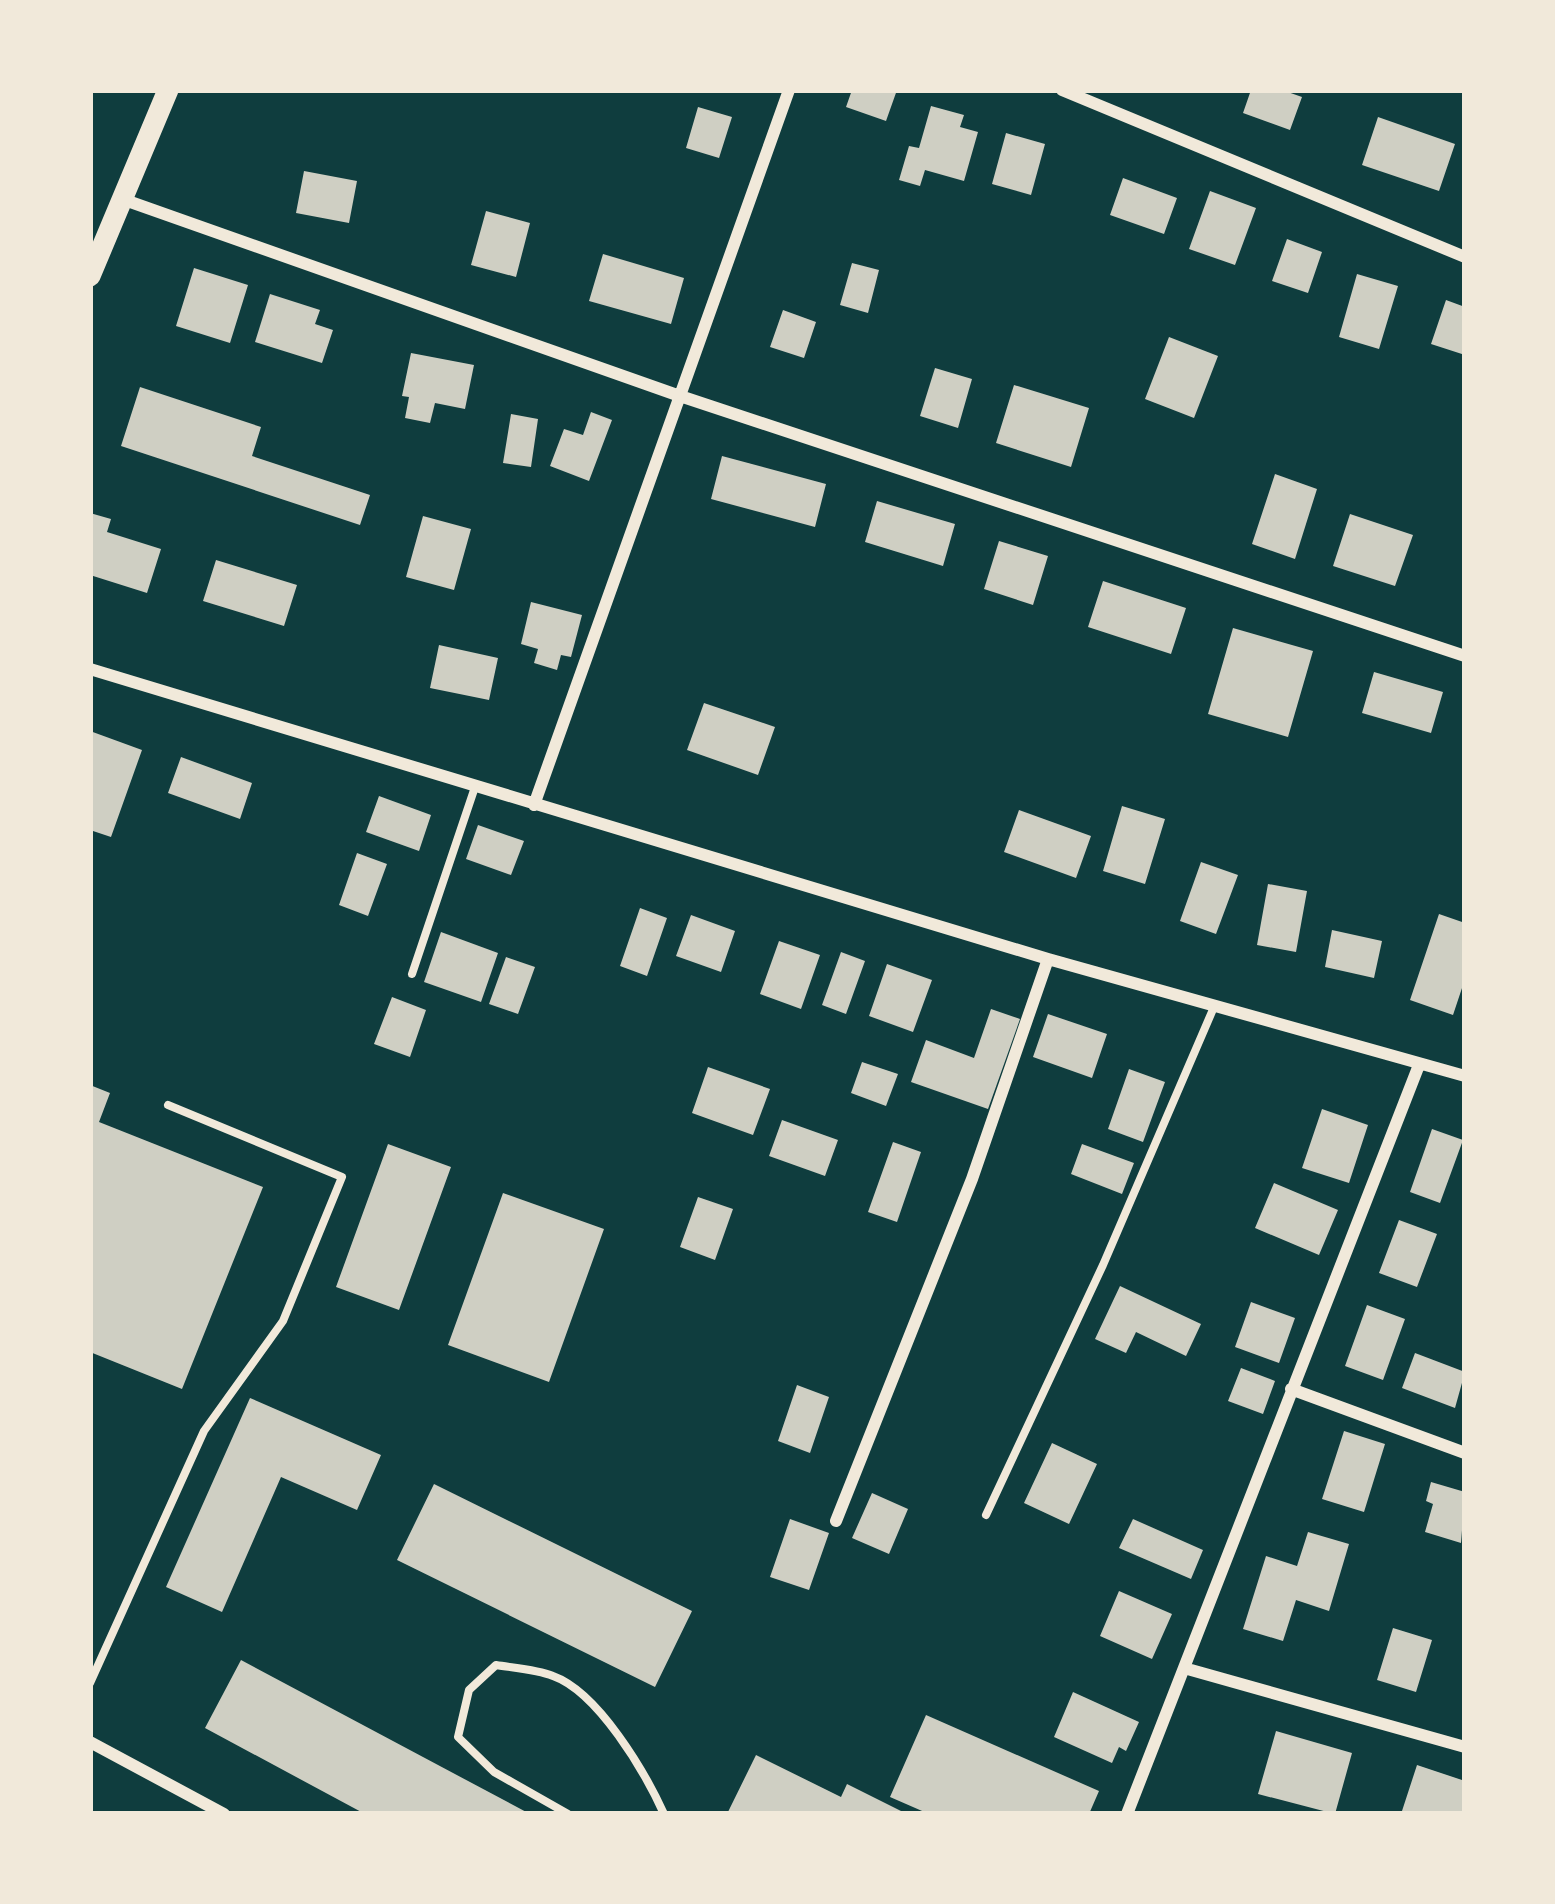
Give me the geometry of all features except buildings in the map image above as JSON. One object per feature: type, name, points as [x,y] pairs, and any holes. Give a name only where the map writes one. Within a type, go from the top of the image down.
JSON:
[{"type":"main road","points":[[90,276],[96,243],[122,199],[168,90]]},
{"type":"street","points":[[535,805],[789,90]]},
{"type":"street","points":[[1062,90],[1465,257]]},
{"type":"street","points":[[122,199],[677,395],[1465,656]]},
{"type":"street","points":[[90,669],[1048,959],[1465,1076]]},
{"type":"street","points":[[836,1521],[972,1180],[1048,959]]},
{"type":"street","points":[[1127,1814],[1419,1065]]},
{"type":"street","points":[[1291,1389],[1465,1453]]},
{"type":"street","points":[[1184,1668],[1465,1747]]},
{"type":"street","points":[[90,1742],[224,1814]]},
{"type":"lane","points":[[412,974],[475,787]]},
{"type":"lane","points":[[986,1515],[1103,1265],[1214,1007]]},
{"type":"lane","points":[[90,1683],[204,1431],[283,1321],[342,1177],[168,1106]]},
{"type":"lane","points":[[568,1814],[494,1772],[458,1736],[469,1690],[496,1665],[556,1676],[572,1690],[644,1770],[664,1814]]}]
